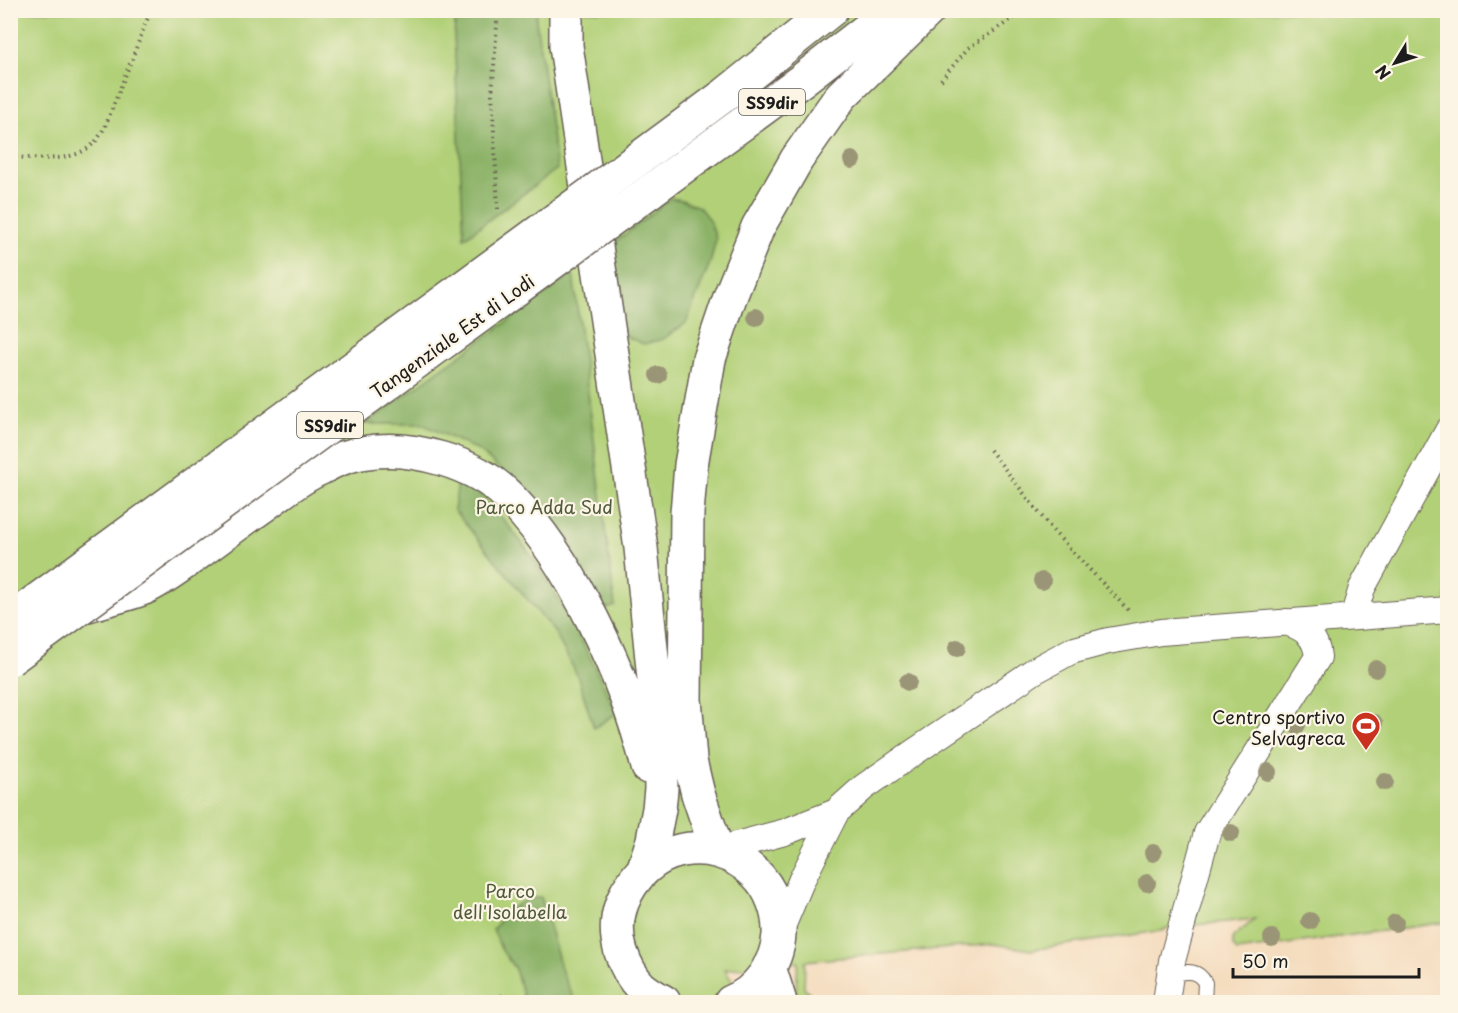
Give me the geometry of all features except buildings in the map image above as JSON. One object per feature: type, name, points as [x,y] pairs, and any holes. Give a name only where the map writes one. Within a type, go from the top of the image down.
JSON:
[{"type":"main road","points":[[566,10],[566,46],[641,548],[660,739],[659,809],[653,840],[644,868]]},
{"type":"main road","points":[[764,64],[783,30],[799,10]]},
{"type":"main road","name":"Tangenziale Est di Lodi","points":[[10,620],[630,165],[764,64],[831,10]]},
{"type":"main road","name":"Tangenziale Est di Lodi","points":[[10,659],[802,80],[892,10]]},
{"type":"main road","points":[[690,760],[685,699],[687,513],[693,455],[709,359],[730,297],[758,227],[797,159],[841,96],[929,10]]},
{"type":"main road","points":[[83,606],[144,588],[167,575],[293,484],[319,468],[343,458],[368,452],[389,451],[415,453],[445,460],[473,471],[506,494],[535,526],[562,567],[593,621],[620,681],[640,737],[659,809]]},
{"type":"main road","points":[[641,548],[698,794],[717,850]]},
{"type":"main road","points":[[664,1002],[641,987],[626,966],[617,940],[618,914],[627,889],[644,868],[666,854],[691,848],[717,850],[743,861],[763,881],[776,906],[779,934],[770,967],[756,986],[731,1002]]},
{"type":"main road","points":[[770,967],[780,1002]]},
{"type":"street","points":[[1356,617],[1356,608],[1362,588],[1448,431]]},
{"type":"street","points":[[717,850],[785,832],[836,812],[864,787],[1034,671],[1071,651],[1108,641],[1149,634],[1448,610]]},
{"type":"street","points":[[1166,1002],[1171,967],[1207,833],[1318,657],[1313,638],[1306,630],[1286,622]]},
{"type":"street","points":[[779,934],[802,879],[836,812]]},
{"type":"lane","points":[[1171,967],[1198,974],[1206,983],[1204,1002]]},
{"type":"path","points":[[10,157],[60,158],[76,154],[94,144],[105,127],[151,10]]},
{"type":"path","points":[[498,10],[492,94],[498,209]]},
{"type":"path","points":[[941,80],[968,48],[1026,10]]},
{"type":"path","points":[[990,450],[1054,532],[1114,593],[1149,634]]},
{"type":"path","points":[[500,995],[508,1002]]},
{"type":"green space","name":"Parco Adda Sud","points":[[10,11],[1447,11],[1447,922],[1237,951],[1233,946],[1233,937],[1255,919],[1166,928],[1165,930],[1031,950],[994,944],[805,961],[804,987],[817,1002],[795,1002],[798,962],[725,969],[744,1002],[11,1002]]},
{"type":"green space","points":[[456,11],[537,11],[536,20],[557,169],[464,238],[454,36]]},
{"type":"green space","points":[[671,198],[699,207],[710,221],[716,239],[711,260],[686,323],[663,339],[644,344],[622,335],[609,247]]},
{"type":"green space","points":[[573,274],[615,606],[600,611],[522,488],[479,451],[422,424],[365,424]]},
{"type":"green space","points":[[459,476],[485,499],[508,525],[530,554],[569,617],[617,713],[594,728],[577,675],[555,633],[454,510]]},
{"type":"green space","points":[[541,897],[563,975],[576,1002],[525,1002],[515,969],[501,949],[493,929],[513,907],[532,898]]},
{"type":"place","name":"Centro sportivo Selvagreca","points":[[1366,752]]},
{"type":"park label","name":"Parco dell'Isolabella","points":[[510,900]]}]
